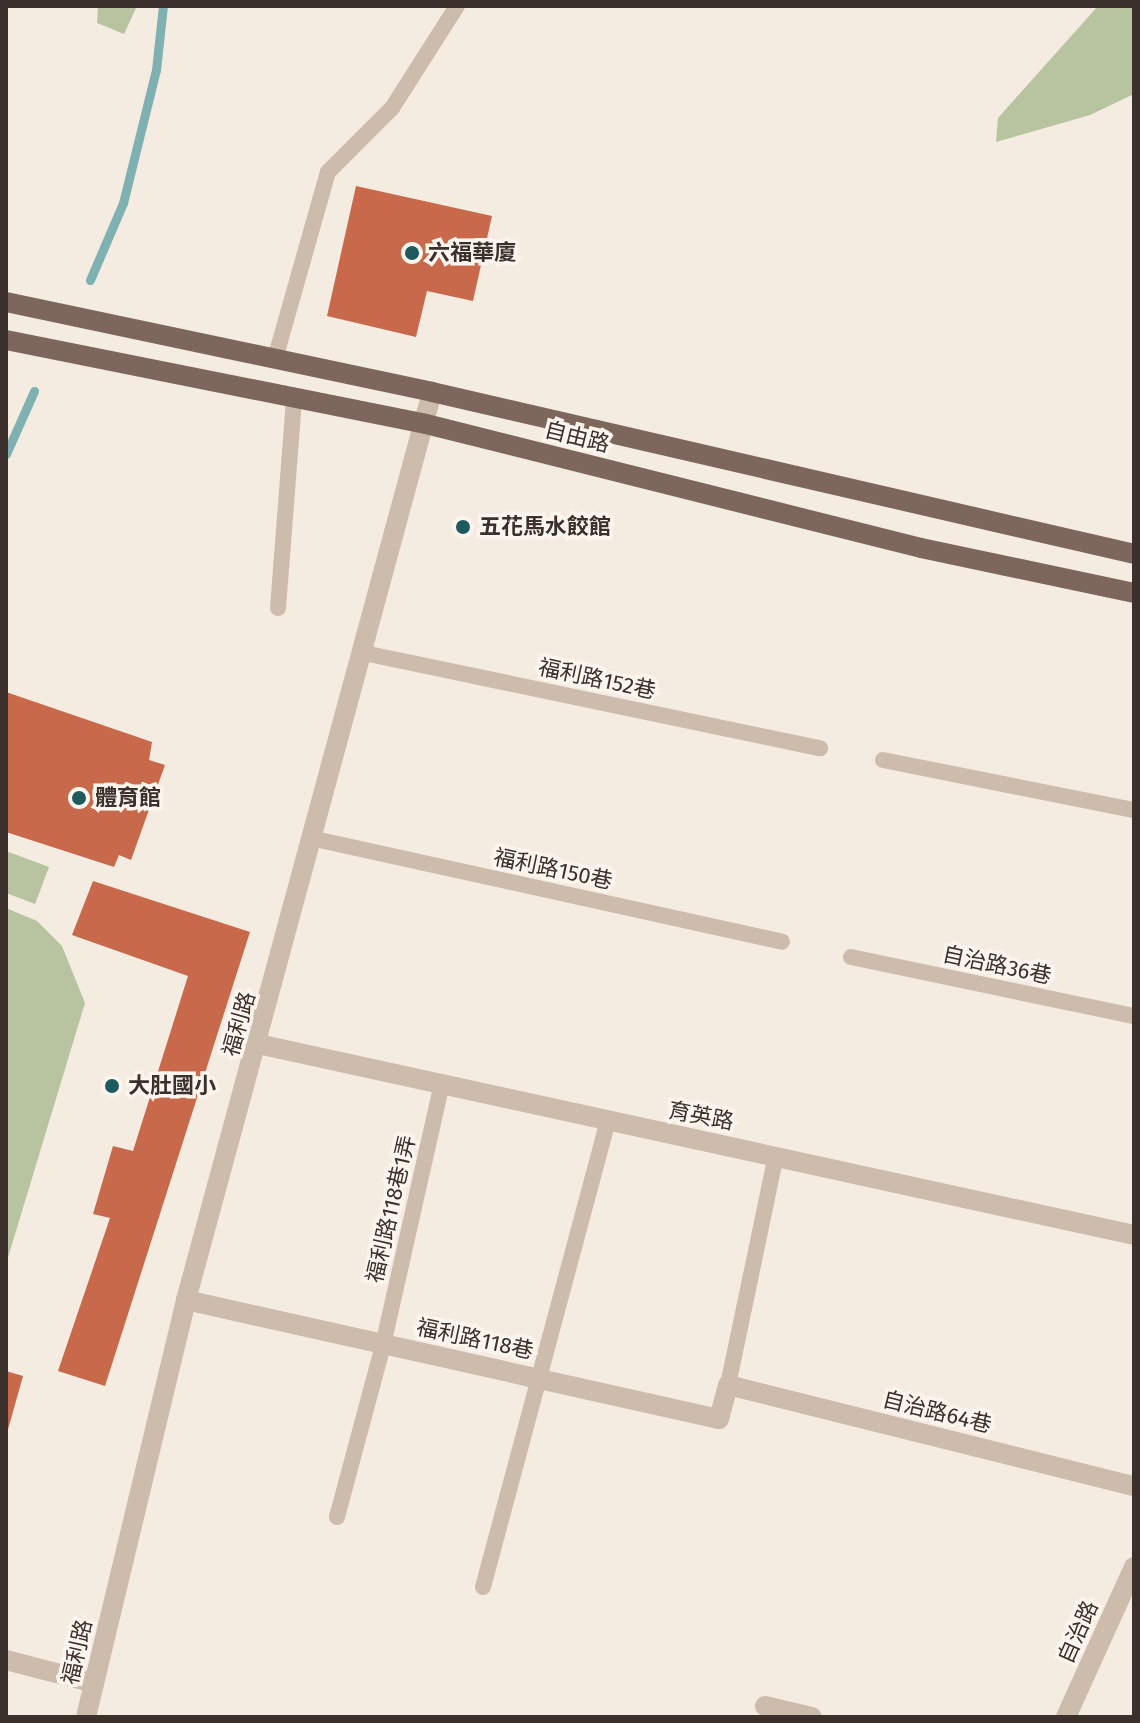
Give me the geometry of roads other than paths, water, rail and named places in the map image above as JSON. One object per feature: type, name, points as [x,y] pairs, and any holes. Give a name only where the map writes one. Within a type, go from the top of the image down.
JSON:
[{"type":"main road","name":"自由路","points":[[6,302],[432,392],[1134,554]]},
{"type":"main road","name":"自由路","points":[[6,340],[426,424],[921,548],[1134,593]]},
{"type":"street","name":"福利路","points":[[86,1717],[186,1300],[315,839],[432,392]]},
{"type":"street","name":"育英路","points":[[258,1044],[1134,1235]]},
{"type":"street","name":"福利路118巷","points":[[186,1300],[383,1345],[543,1377],[719,1419],[728,1385]]},
{"type":"street","name":"自治路64巷","points":[[728,1385],[1134,1486]]},
{"type":"street","name":"自治路","points":[[1066,1717],[1134,1567]]},
{"type":"street","points":[[6,1660],[94,1683]]},
{"type":"street","points":[[765,1706],[812,1717]]},
{"type":"lane","points":[[275,359],[328,172],[392,108],[457,6]]},
{"type":"lane","points":[[278,608],[294,398]]},
{"type":"lane","name":"福利路152巷","points":[[364,653],[820,748]]},
{"type":"lane","points":[[883,760],[1134,810]]},
{"type":"lane","name":"福利路150巷","points":[[315,839],[782,942]]},
{"type":"lane","name":"自治路36巷","points":[[851,957],[1134,1016]]},
{"type":"lane","name":"福利路118巷1弄","points":[[337,1517],[383,1345],[442,1084]]},
{"type":"lane","points":[[483,1587],[543,1377],[608,1122]]},
{"type":"lane","points":[[728,1385],[776,1156]]},
{"type":"waterway","points":[[90,280],[123,203],[156,70],[163,6]]},
{"type":"waterway","points":[[6,454],[34,391]]},
{"type":"place","name":"六福華廈","points":[[412,253]]},
{"type":"place","name":"五花馬水餃館","points":[[463,527]]},
{"type":"place","name":"體育館","points":[[79,798]]},
{"type":"place","name":"大肚國小","points":[[112,1086]]}]
